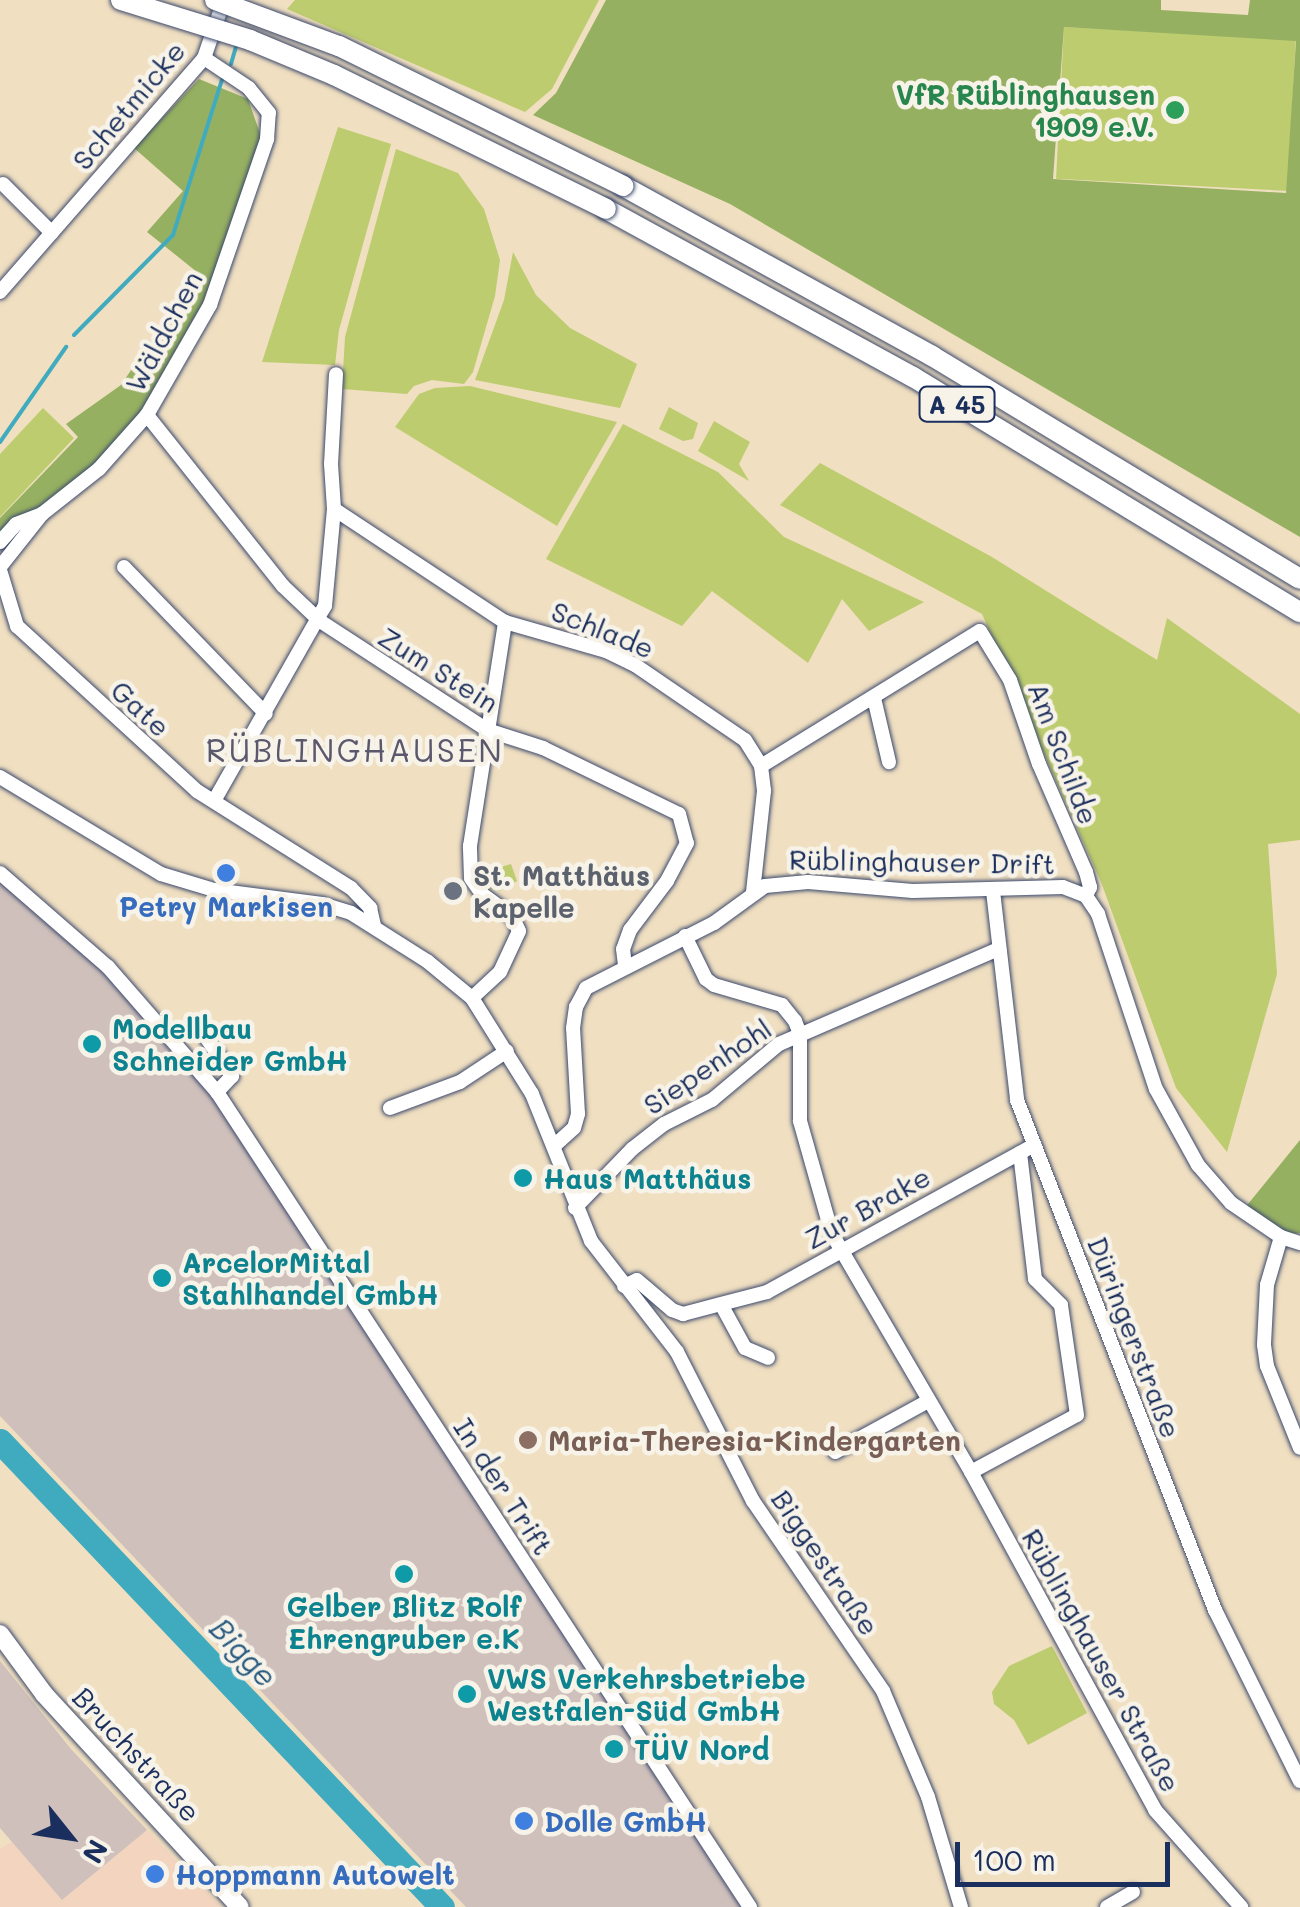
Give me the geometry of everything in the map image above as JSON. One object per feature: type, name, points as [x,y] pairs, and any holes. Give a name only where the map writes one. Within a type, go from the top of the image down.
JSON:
[{"type":"highway","name":"A 45","points":[[121,0],[250,40],[334,74],[606,209],[897,368],[1300,612]]},
{"type":"highway","name":"A 45","points":[[216,0],[355,53],[623,186],[932,356],[1300,579]]},
{"type":"main road","name":"Bruchstraße","points":[[0,1634],[44,1694],[240,1907]]},
{"type":"street","name":"Schetmicke","points":[[0,292],[204,58],[224,0]]},
{"type":"street","name":"Wäldchen","points":[[0,542],[16,524],[42,514],[100,470],[148,414],[210,304],[267,140],[269,113],[249,88],[204,58]]},
{"type":"street","points":[[3,184],[52,233]]},
{"type":"street","points":[[214,801],[320,621],[334,509],[331,464],[336,374]]},
{"type":"street","name":"Zum Stein","points":[[148,414],[283,586],[320,621],[487,730],[543,748],[679,814],[688,843],[667,881],[630,930],[623,948],[625,965]]},
{"type":"street","name":"Schlade","points":[[334,509],[505,622],[606,652],[635,665],[745,740],[761,766]]},
{"type":"street","name":"Gate","points":[[42,514],[0,568],[17,626],[183,779],[352,888],[370,908],[374,926]]},
{"type":"street","points":[[124,567],[266,714]]},
{"type":"street","points":[[472,998],[500,972],[519,930],[512,916],[482,894],[471,878],[470,846],[505,622]]},
{"type":"street","name":"Am Schilde","points":[[874,698],[980,631],[1010,680],[1039,764],[1086,872],[1090,887],[1086,896]]},
{"type":"street","points":[[761,766],[874,698],[889,762]]},
{"type":"street","name":"Rüblinghauser Drift","points":[[753,892],[764,803],[761,766]]},
{"type":"street","name":"Biggestraße","points":[[0,777],[161,874],[214,890],[322,904],[374,926],[461,986],[472,998],[507,1051],[555,1145],[590,1242],[677,1352],[753,1501],[884,1691],[928,1797],[961,1907]]},
{"type":"street","name":"In der Trift","points":[[0,874],[108,966],[216,1092],[750,1907]]},
{"type":"street","name":"Rüblinghauser Drift","points":[[555,1145],[574,1128],[578,1114],[576,1007],[586,988],[714,923],[753,892],[787,882],[913,891],[1062,887],[1086,896],[1098,914],[1133,1012],[1144,1058],[1172,1123],[1198,1164],[1231,1203],[1281,1237],[1300,1243]]},
{"type":"street","name":"Düringerstraße","points":[[993,891],[1016,1100],[1027,1149],[1215,1610],[1300,1781]]},
{"type":"street","points":[[684,936],[706,979],[724,990],[782,1004],[800,1034]]},
{"type":"street","name":"Siepenhohl","points":[[576,1208],[664,1124],[712,1100],[764,1054],[800,1034],[999,949]]},
{"type":"street","points":[[200,1028],[232,1076],[216,1092]]},
{"type":"street","name":"Rüblinghauser Straße","points":[[800,1034],[800,1121],[827,1223],[840,1249],[971,1472],[1155,1810],[1240,1907]]},
{"type":"street","points":[[390,1108],[460,1082],[507,1051]]},
{"type":"street","name":"Düringerstraße","points":[[971,1472],[1077,1415],[1062,1305],[1034,1279],[1027,1149]]},
{"type":"street","name":"Zur Brake","points":[[624,1286],[637,1280],[676,1313],[722,1306],[766,1292],[1027,1149]]},
{"type":"street","points":[[1281,1237],[1266,1285],[1264,1345],[1267,1366],[1300,1448]]},
{"type":"street","points":[[722,1306],[745,1348],[768,1358]]},
{"type":"street","points":[[834,1452],[928,1400]]},
{"type":"street","points":[[1107,1907],[1134,1892]]},
{"type":"shaded area","points":[[0,874],[57,918],[217,1093],[750,1907],[466,1907],[0,1416]]},
{"type":"shaded area","points":[[0,1661],[71,1749],[147,1830],[62,1900],[0,1828]]},
{"type":"shaded area","points":[[147,1830],[221,1907],[0,1907],[0,1849],[13,1841],[62,1900]]},
{"type":"green space","points":[[295,0],[599,0],[552,89],[525,112],[287,9]]},
{"type":"green space","points":[[606,0],[1161,0],[1161,10],[1248,15],[1250,0],[1300,0],[1300,537],[730,204],[533,115],[556,93]],"holes":[[[1064,27],[1296,41],[1286,193],[1053,179]]]},
{"type":"green space","name":"VfR Rüblinghausen 1909 e.V.","points":[[1064,27],[1296,39],[1288,191],[1056,179]]},
{"type":"green space","points":[[199,79],[248,99],[263,142],[213,298],[161,385],[100,468],[0,546],[0,518],[78,437],[66,424],[121,385],[197,272],[147,232],[183,191],[134,148]]},
{"type":"green space","points":[[338,127],[391,144],[339,330],[335,365],[262,362]]},
{"type":"green space","points":[[396,149],[458,173],[484,209],[500,260],[495,296],[473,372],[464,384],[432,380],[414,386],[407,394],[342,389],[345,337]]},
{"type":"green space","points":[[513,252],[536,295],[570,328],[637,364],[620,408],[475,380],[504,300]]},
{"type":"green space","points":[[470,386],[617,422],[557,526],[395,427],[419,394],[435,388]]},
{"type":"green space","points":[[669,407],[698,423],[693,439],[683,441],[659,429]]},
{"type":"green space","points":[[43,408],[74,438],[0,517],[0,454]]},
{"type":"green space","points":[[714,421],[750,442],[739,464],[749,481],[698,451]]},
{"type":"green space","points":[[623,424],[718,472],[784,537],[924,602],[869,631],[842,599],[808,663],[712,591],[682,626],[546,559]]},
{"type":"green space","points":[[820,463],[992,557],[1157,660],[1167,618],[1300,714],[1300,840],[1268,844],[1277,974],[1227,1152],[1176,1088],[1101,882],[982,614],[780,505]]},
{"type":"green space","points":[[511,864],[517,881],[500,891],[486,888],[478,874]]},
{"type":"green space","points":[[1300,1140],[1300,1233],[1286,1234],[1244,1209]]},
{"type":"green space","points":[[1052,1646],[1087,1713],[1028,1745],[1014,1720],[994,1704],[992,1692],[1009,1666]]},
{"type":"waterway","name":"Schetmicke","points":[[231,64],[237,43]]},
{"type":"waterway","name":"Schetmicke","points":[[74,335],[173,235],[222,80]]},
{"type":"waterway","name":"Schetmicke","points":[[0,442],[66,347]]},
{"type":"waterway","name":"Bigge","points":[[0,1441],[442,1907]]},
{"type":"place","name":"VfR Rüblinghausen 1909 e.V.","points":[[1175,110]]},
{"type":"place","name":"Petry Markisen","points":[[226,873]]},
{"type":"place","name":"St. Matthäus Kapelle","points":[[453,891]]},
{"type":"place","name":"Modellbau Schneider GmbH","points":[[92,1044]]},
{"type":"place","name":"Haus Matthäus","points":[[523,1178]]},
{"type":"place","name":"ArcelorMittal Stahlhandel GmbH","points":[[162,1278]]},
{"type":"place","name":"Maria-Theresia-Kindergarten","points":[[528,1440]]},
{"type":"place","name":"Gelber Blitz Rolf Ehrengruber e.K","points":[[404,1574]]},
{"type":"place","name":"VWS Verkehrsbetriebe Westfalen-Süd GmbH","points":[[467,1694]]},
{"type":"place","name":"TÜV Nord","points":[[614,1749]]},
{"type":"place","name":"Dolle GmbH","points":[[524,1821]]},
{"type":"place","name":"Hoppmann Autowelt","points":[[155,1874]]},
{"type":"district","name":"RÜBLINGHAUSEN","points":[[355,749]]}]
